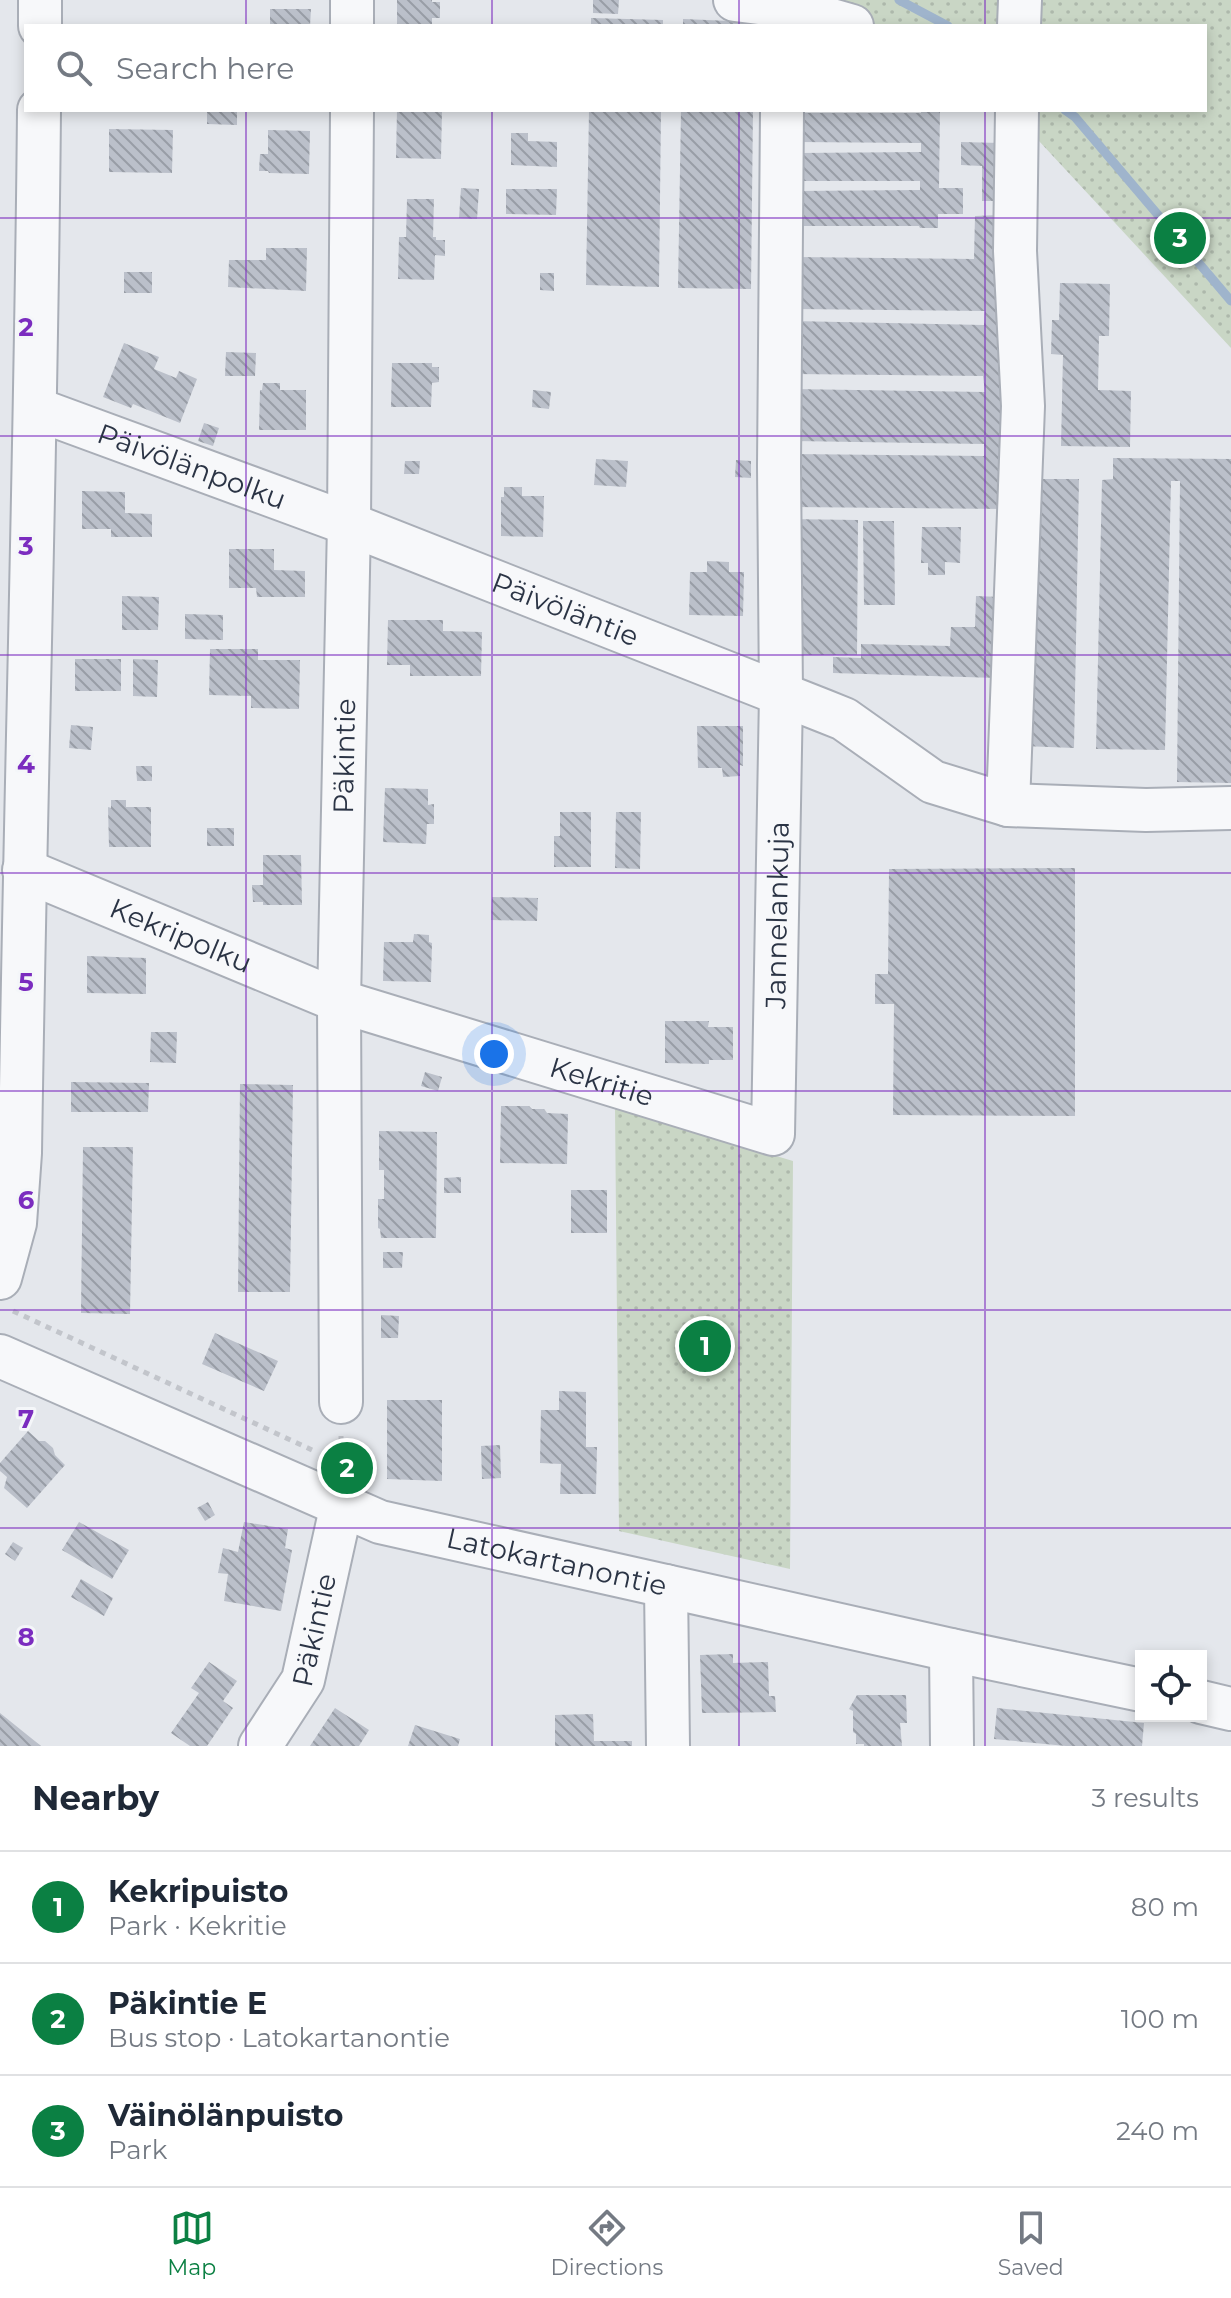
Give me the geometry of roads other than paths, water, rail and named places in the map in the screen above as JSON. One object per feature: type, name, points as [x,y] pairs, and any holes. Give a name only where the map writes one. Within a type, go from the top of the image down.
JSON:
[{"type":"street","points":[[40,0],[40,24]]},
{"type":"street","points":[[352,0],[352,24]]},
{"type":"street","points":[[735,0],[783,16],[838,24]]},
{"type":"street","points":[[1019,24],[1020,0]]},
{"type":"street","points":[[6,1294],[20,1153],[24,870],[15,570],[36,409],[39,112]]},
{"type":"street","name":"Päkintie","points":[[341,1402],[339,1001],[349,524],[352,112]]},
{"type":"street","name":"Jannelankuja","points":[[773,1134],[781,695],[779,450],[782,112]]},
{"type":"street","points":[[1008,805],[1023,406],[1010,115]]},
{"type":"street","name":"Päivölänpolku","points":[[36,409],[349,524]]},
{"type":"street","name":"Päivöläntie","points":[[349,524],[844,719],[933,782],[1008,805],[1146,810],[1231,808]]},
{"type":"street","name":"Kekripolku","points":[[24,870],[339,1001]]},
{"type":"street","name":"Kekritie","points":[[339,1001],[773,1134]]},
{"type":"street","name":"Latokartanontie","points":[[0,1356],[344,1486],[380,1522],[1135,1689]]},
{"type":"street","name":"Päkintie","points":[[260,1746],[303,1680],[344,1486]]},
{"type":"street","points":[[666,1586],[668,1746]]},
{"type":"street","points":[[951,1650],[952,1746]]},
{"type":"street","points":[[1207,1703],[1231,1709]]},
{"type":"waterway","points":[[899,0],[944,24]]},
{"type":"waterway","points":[[1068,112],[1231,301]]},
{"type":"place","name":"Väinölänpuisto","points":[[1180,238]]},
{"type":"place","name":"Kekripuisto","points":[[705,1346]]},
{"type":"place","name":"Päkintie E","points":[[347,1468]]}]
